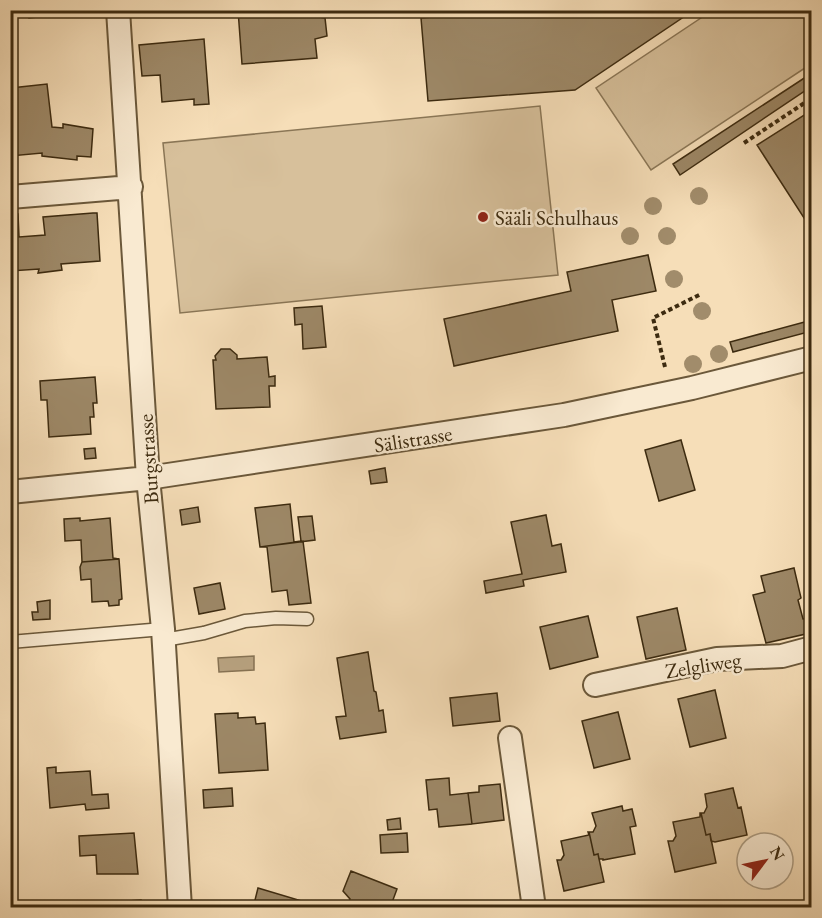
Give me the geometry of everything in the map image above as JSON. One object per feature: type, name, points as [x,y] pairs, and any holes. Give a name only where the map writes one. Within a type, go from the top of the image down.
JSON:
[{"type":"street","name":"Burgstrasse","points":[[118,10],[148,478],[164,634],[180,908]]},
{"type":"street","points":[[10,197],[131,187]]},
{"type":"street","name":"Sälistrasse","points":[[10,492],[148,478],[564,415],[671,393],[812,358]]},
{"type":"street","name":"Zelgliweg","points":[[595,685],[717,659],[782,656],[812,648]]},
{"type":"street","points":[[510,738],[534,908]]},
{"type":"lane","points":[[10,642],[204,633],[245,621],[276,618],[307,619]]},
{"type":"path","points":[[744,143],[812,98]]},
{"type":"path","points":[[671,393],[653,318],[701,294]]},
{"type":"shaded area","points":[[713,10],[811,11],[811,40],[806,44],[811,52],[811,64],[651,170],[596,88]]},
{"type":"shaded area","points":[[540,106],[558,275],[180,313],[163,143]]},
{"type":"shaded area","points":[[254,656],[254,670],[219,672],[218,658]]},
{"type":"building","points":[[28,10],[47,10],[46,16],[29,18]]},
{"type":"building","points":[[238,10],[313,10],[314,16],[325,18],[327,36],[315,39],[317,58],[242,64]]},
{"type":"building","points":[[507,10],[694,10],[575,90],[428,101],[421,18]]},
{"type":"building","points":[[204,39],[209,104],[194,105],[194,99],[162,102],[160,75],[142,76],[139,45]]},
{"type":"building","points":[[812,73],[812,86],[680,175],[673,164]]},
{"type":"building","points":[[47,84],[52,127],[63,128],[63,124],[93,129],[91,157],[77,156],[77,160],[42,156],[42,153],[10,156],[10,126],[15,125],[11,88]]},
{"type":"building","points":[[812,110],[812,236],[808,224],[757,145]]},
{"type":"building","points":[[97,213],[100,261],[61,264],[62,270],[38,273],[39,269],[10,271],[10,215],[18,214],[19,237],[45,235],[43,217]]},
{"type":"building","points":[[648,255],[656,291],[612,300],[618,331],[454,366],[444,319],[571,291],[567,272]]},
{"type":"building","points":[[322,306],[326,347],[303,349],[302,324],[295,325],[294,308]]},
{"type":"building","points":[[812,320],[812,331],[733,352],[730,342]]},
{"type":"building","points":[[221,349],[230,349],[237,355],[237,359],[267,357],[269,377],[275,376],[275,386],[269,386],[270,407],[216,409],[213,360],[216,360],[215,356]]},
{"type":"building","points":[[95,377],[97,403],[93,403],[94,417],[90,417],[91,434],[49,437],[47,400],[41,400],[40,381]]},
{"type":"building","points":[[681,440],[695,490],[659,501],[645,450]]},
{"type":"building","points":[[95,448],[96,458],[85,459],[84,449]]},
{"type":"building","points":[[385,468],[387,482],[371,484],[369,471]]},
{"type":"building","points":[[290,504],[294,542],[301,541],[298,517],[312,516],[315,540],[260,547],[255,508]]},
{"type":"building","points":[[198,507],[200,522],[182,525],[180,510]]},
{"type":"building","points":[[546,515],[552,546],[561,544],[566,572],[523,580],[524,586],[486,593],[484,581],[522,574],[511,522]]},
{"type":"building","points":[[80,518],[80,521],[110,518],[113,558],[119,559],[82,562],[81,540],[65,541],[64,519]]},
{"type":"building","points":[[303,541],[311,603],[289,605],[287,590],[272,592],[267,547],[260,547]]},
{"type":"building","points":[[119,559],[122,599],[119,600],[119,605],[109,606],[108,601],[92,602],[91,579],[81,580],[82,562]]},
{"type":"building","points":[[794,568],[803,619],[812,618],[812,637],[807,638],[806,634],[766,643],[753,595],[765,592],[761,576]]},
{"type":"building","points":[[220,583],[225,609],[199,614],[194,588]]},
{"type":"building","points":[[50,600],[50,619],[33,620],[32,612],[38,612],[37,602]]},
{"type":"building","points":[[677,608],[686,650],[646,659],[637,617]]},
{"type":"building","points":[[588,616],[598,657],[550,669],[540,627]]},
{"type":"building","points":[[368,652],[374,691],[379,711],[383,710],[386,732],[340,739],[336,717],[346,716],[337,658]]},
{"type":"building","points":[[715,690],[726,738],[690,747],[678,699]]},
{"type":"building","points":[[497,693],[500,721],[453,726],[450,698]]},
{"type":"building","points":[[618,712],[630,759],[594,768],[582,721]]},
{"type":"building","points":[[238,713],[238,718],[255,717],[256,724],[265,723],[268,770],[219,773],[215,714]]},
{"type":"building","points":[[56,767],[56,773],[90,771],[92,795],[108,794],[109,808],[86,810],[85,804],[50,808],[47,768]]},
{"type":"building","points":[[449,778],[450,795],[468,793],[472,824],[439,827],[437,809],[429,810],[426,780]]},
{"type":"building","points":[[500,784],[504,820],[472,824],[468,793],[479,792],[479,786]]},
{"type":"building","points":[[232,788],[233,806],[204,808],[203,790]]},
{"type":"building","points":[[733,788],[738,808],[741,807],[746,831],[735,831],[735,838],[711,841],[710,834],[706,835],[701,813],[704,813],[707,807],[705,794]]},
{"type":"building","points":[[622,806],[623,811],[632,809],[636,826],[630,827],[635,854],[599,859],[598,854],[594,855],[589,832],[593,832],[596,826],[592,813]]},
{"type":"building","points":[[700,813],[706,835],[710,834],[716,863],[675,872],[668,841],[673,841],[676,836],[673,822],[700,817]]},
{"type":"building","points":[[400,818],[401,829],[388,830],[387,820]]},
{"type":"building","points":[[589,832],[594,855],[598,854],[604,882],[564,891],[557,860],[561,860],[564,855],[561,841],[589,835]]},
{"type":"building","points":[[134,833],[138,874],[97,874],[96,855],[80,856],[79,836]]},
{"type":"building","points":[[407,833],[408,852],[381,853],[380,835]]},
{"type":"building","points":[[351,871],[397,889],[390,908],[346,908],[350,899],[343,891]]},
{"type":"building","points":[[258,888],[305,902],[304,908],[253,908]]},
{"type":"building","points":[[141,900],[141,908],[92,908],[92,906],[101,905],[100,903]]},
{"type":"place","name":"Sääli Schulhaus","points":[[483,217]]}]
